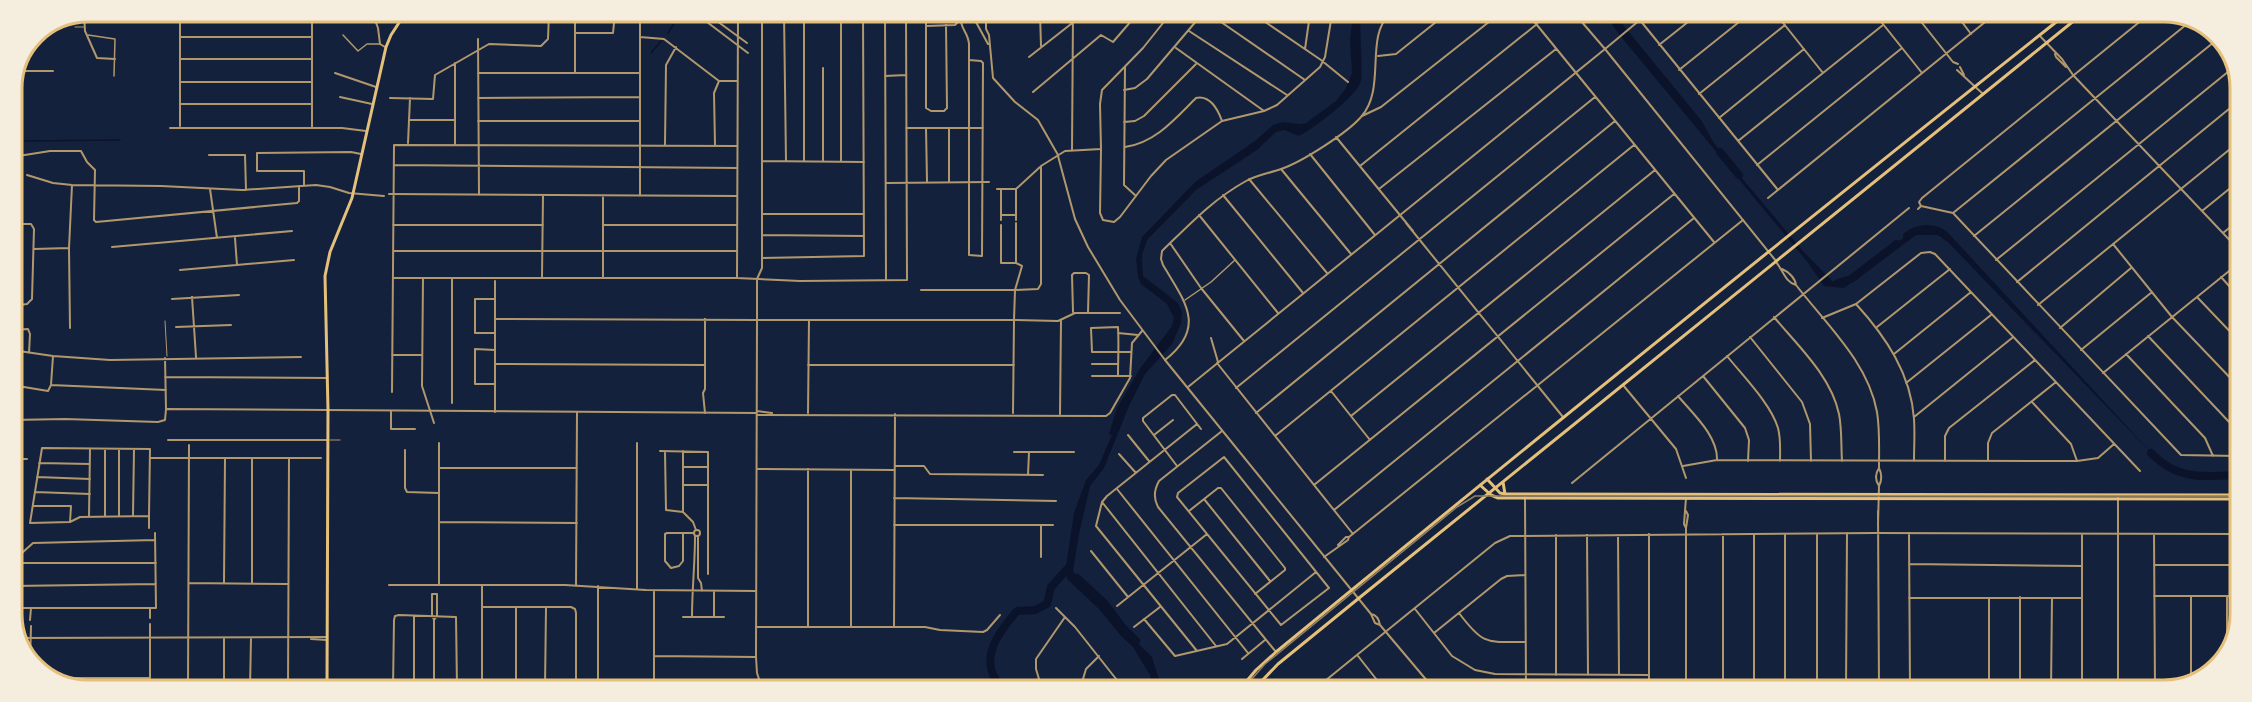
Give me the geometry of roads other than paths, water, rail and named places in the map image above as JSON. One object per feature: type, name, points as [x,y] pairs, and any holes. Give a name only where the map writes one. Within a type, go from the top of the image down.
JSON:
[{"type":"main road","points":[[1248,680],[1276,652],[1563,417],[1782,239],[2056,22]]},
{"type":"main road","points":[[1263,680],[1278,664],[1358,598],[2072,22]]},
{"type":"main road","points":[[327,680],[328,410],[325,276],[330,252],[353,194],[386,47],[398,23]]},
{"type":"main road","points":[[1487,479],[1500,493],[1525,496]]},
{"type":"main road","points":[[1503,482],[1505,494]]},
{"type":"main road","points":[[1480,485],[1498,498]]},
{"type":"main road","points":[[1480,500],[1525,496],[2230,497]]},
{"type":"street","points":[[180,22],[180,128]]},
{"type":"street","points":[[312,22],[312,128]]},
{"type":"street","points":[[376,22],[380,44]]},
{"type":"street","points":[[390,98],[433,99],[435,75],[493,44],[541,46],[548,39],[549,22]]},
{"type":"street","points":[[575,22],[575,73]]},
{"type":"street","points":[[575,33],[613,33],[614,22]]},
{"type":"street","points":[[639,196],[640,22]]},
{"type":"street","points":[[706,22],[748,54]]},
{"type":"street","points":[[718,22],[747,43]]},
{"type":"street","points":[[737,278],[738,22]]},
{"type":"street","points":[[759,680],[756,657],[757,279],[761,272],[762,258],[762,22]]},
{"type":"street","points":[[784,22],[786,161]]},
{"type":"street","points":[[804,22],[804,161]]},
{"type":"street","points":[[841,22],[841,161]]},
{"type":"street","points":[[762,258],[864,256],[863,22]]},
{"type":"street","points":[[885,22],[886,279]]},
{"type":"street","points":[[393,278],[907,279],[906,22]]},
{"type":"street","points":[[927,22],[928,110],[944,111],[947,108],[946,26]]},
{"type":"street","points":[[927,26],[946,26],[957,24],[956,22]]},
{"type":"street","points":[[961,22],[968,37],[969,60],[969,256],[983,256],[984,63],[969,60]]},
{"type":"street","points":[[976,22],[989,47]]},
{"type":"street","points":[[986,22],[994,81],[1038,120],[1058,155],[1072,212],[1084,240],[1115,291],[1142,331],[1352,590],[1371,614],[1373,620],[1380,625],[1426,680]]},
{"type":"street","points":[[1040,22],[1041,48]]},
{"type":"street","points":[[1029,57],[1073,22]]},
{"type":"street","points":[[1072,150],[1073,22]]},
{"type":"street","points":[[1033,92],[1102,35],[1113,42],[1130,22]]},
{"type":"street","points":[[1164,22],[1143,48],[1102,90],[1100,213],[1103,220],[1114,222],[1166,160],[1222,121],[1264,111],[1277,105],[1323,63],[1331,22]]},
{"type":"street","points":[[1124,90],[1136,88],[1142,84],[1197,22]]},
{"type":"street","points":[[1220,22],[1305,80]]},
{"type":"street","points":[[1264,22],[1348,82]]},
{"type":"street","points":[[1305,50],[1310,22]]},
{"type":"street","points":[[1362,116],[1376,83],[1380,29],[1385,22]]},
{"type":"street","points":[[1378,56],[1396,54],[1436,22]]},
{"type":"street","points":[[1165,360],[1186,337],[1189,312],[1161,259],[1162,251],[1223,195],[1249,179],[1281,169],[1310,154],[1362,116],[1381,107],[1489,22]]},
{"type":"street","points":[[1582,22],[1776,261],[1786,278],[1791,284],[1796,285],[1853,357],[1867,381],[1877,412],[1881,477],[1878,497],[1879,680]]},
{"type":"street","points":[[1188,387],[1637,22]]},
{"type":"street","points":[[1641,22],[1778,190]]},
{"type":"street","points":[[1659,45],[1688,22]]},
{"type":"street","points":[[1679,70],[1739,22]]},
{"type":"street","points":[[1783,22],[1823,73]]},
{"type":"street","points":[[1881,22],[1923,73]]},
{"type":"street","points":[[1921,22],[1953,62],[1955,68],[1983,94]]},
{"type":"street","points":[[1962,22],[1971,34]]},
{"type":"street","points":[[1768,198],[1985,22]]},
{"type":"street","points":[[1921,206],[1919,202],[1922,198],[2139,22]]},
{"type":"street","points":[[84,23],[86,35],[97,58],[115,59]]},
{"type":"street","points":[[1360,166],[1537,24],[1714,242]]},
{"type":"street","points":[[1699,94],[1785,25]]},
{"type":"street","points":[[1738,141],[1883,25]]},
{"type":"street","points":[[1953,213],[2184,26]]},
{"type":"street","points":[[1190,31],[1287,96]]},
{"type":"street","points":[[86,35],[115,39],[114,76]]},
{"type":"street","points":[[2039,35],[2060,62],[2229,240]]},
{"type":"street","points":[[180,36],[312,37]]},
{"type":"street","points":[[343,36],[358,51],[367,44],[380,44],[386,47]]},
{"type":"street","points":[[640,37],[659,37],[719,81],[737,81]]},
{"type":"street","points":[[478,39],[478,195]]},
{"type":"street","points":[[1974,236],[2212,44]]},
{"type":"street","points":[[665,145],[665,68],[675,47]]},
{"type":"street","points":[[1175,48],[1264,111]]},
{"type":"street","points":[[1757,165],[1902,48]]},
{"type":"street","points":[[1379,189],[1556,49]]},
{"type":"street","points":[[1719,118],[1804,49]]},
{"type":"street","points":[[180,59],[312,59]]},
{"type":"street","points":[[1953,62],[1959,65],[1965,76]]},
{"type":"street","points":[[455,63],[455,145]]},
{"type":"street","points":[[1124,122],[1144,117],[1196,64]]},
{"type":"street","points":[[1125,65],[1124,185],[1136,196]]},
{"type":"street","points":[[823,68],[823,161]]},
{"type":"street","points":[[25,71],[53,71]]},
{"type":"street","points":[[1996,260],[2227,72]]},
{"type":"street","points":[[334,73],[376,87]]},
{"type":"street","points":[[478,73],[640,73]]},
{"type":"street","points":[[885,76],[906,75]]},
{"type":"street","points":[[180,81],[312,82]]},
{"type":"street","points":[[715,145],[714,93],[719,81]]},
{"type":"street","points":[[340,97],[372,104]]},
{"type":"street","points":[[478,98],[640,97]]},
{"type":"street","points":[[1236,388],[1595,97]]},
{"type":"street","points":[[408,144],[410,98]]},
{"type":"street","points":[[1125,147],[1150,140],[1196,98],[1206,98],[1214,105],[1222,121]]},
{"type":"street","points":[[180,104],[312,104]]},
{"type":"street","points":[[2017,282],[2229,109]]},
{"type":"street","points":[[409,120],[455,120]]},
{"type":"street","points":[[478,121],[640,121]]},
{"type":"street","points":[[1256,412],[1615,122]]},
{"type":"street","points":[[170,128],[353,128],[366,130]]},
{"type":"street","points":[[906,128],[983,128]]},
{"type":"street","points":[[926,128],[927,181]]},
{"type":"street","points":[[949,128],[949,182]]},
{"type":"street","points":[[1336,136],[1563,417]]},
{"type":"street","points":[[392,392],[394,144],[737,146]]},
{"type":"street","points":[[1275,436],[1634,145]]},
{"type":"street","points":[[1001,220],[999,189],[1016,189],[1041,166],[1058,155],[1072,150],[1101,149]]},
{"type":"street","points":[[22,155],[50,151],[78,150],[83,153],[87,162],[94,167],[94,220],[96,222],[297,203],[299,186]]},
{"type":"street","points":[[2038,305],[2229,150]]},
{"type":"street","points":[[304,186],[304,171],[257,171],[257,153],[351,152],[361,154]]},
{"type":"street","points":[[1310,154],[1375,235]]},
{"type":"street","points":[[209,155],[245,155],[246,190]]},
{"type":"street","points":[[762,161],[864,162]]},
{"type":"street","points":[[394,165],[737,168]]},
{"type":"street","points":[[921,290],[1039,288],[1042,282],[1041,166]]},
{"type":"street","points":[[1281,169],[1351,254]]},
{"type":"street","points":[[1352,416],[1655,170]]},
{"type":"street","points":[[27,175],[53,183],[72,185],[246,190],[304,186],[330,187],[353,194],[386,195],[737,196]]},
{"type":"street","points":[[1249,179],[1328,273]]},
{"type":"street","points":[[886,183],[906,181],[989,182]]},
{"type":"street","points":[[70,328],[69,248],[72,185]]},
{"type":"street","points":[[210,189],[217,238]]},
{"type":"street","points":[[1016,189],[1016,263]]},
{"type":"street","points":[[2202,211],[2229,189]]},
{"type":"street","points":[[1314,485],[1674,194]]},
{"type":"street","points":[[1223,195],[1303,293]]},
{"type":"street","points":[[542,278],[543,196]]},
{"type":"street","points":[[603,196],[603,278]]},
{"type":"street","points":[[1918,209],[1921,206]]},
{"type":"street","points":[[1921,206],[1953,213],[2181,455],[2230,456]]},
{"type":"street","points":[[1572,483],[1909,208]]},
{"type":"street","points":[[762,214],[864,214]]},
{"type":"street","points":[[1001,215],[1016,215]]},
{"type":"street","points":[[1199,215],[1278,313]]},
{"type":"street","points":[[1334,510],[1694,218]]},
{"type":"street","points":[[1324,557],[1743,220]]},
{"type":"street","points":[[22,224],[33,225],[34,249],[32,299],[22,305]]},
{"type":"street","points":[[393,225],[543,225]]},
{"type":"street","points":[[603,225],[737,225]]},
{"type":"street","points":[[1001,225],[1001,263],[1016,263],[1022,268],[1015,290],[1014,414]]},
{"type":"street","points":[[2223,233],[2229,228]]},
{"type":"street","points":[[112,248],[292,231]]},
{"type":"street","points":[[762,235],[864,236]]},
{"type":"street","points":[[235,236],[237,265]]},
{"type":"street","points":[[1170,243],[1244,341]]},
{"type":"street","points":[[2113,243],[2172,317],[2230,378]]},
{"type":"street","points":[[34,249],[69,248]]},
{"type":"street","points":[[393,251],[737,251]]},
{"type":"street","points":[[1822,318],[1856,304],[1921,253],[1935,254],[2140,471]]},
{"type":"street","points":[[180,270],[294,260]]},
{"type":"street","points":[[1184,300],[1235,260]]},
{"type":"street","points":[[2060,328],[2132,267]]},
{"type":"street","points":[[1877,327],[1950,269]]},
{"type":"street","points":[[2103,373],[2229,271]]},
{"type":"street","points":[[1073,314],[1072,275],[1074,273],[1089,275],[1088,313]]},
{"type":"street","points":[[423,278],[423,389],[434,423]]},
{"type":"street","points":[[452,278],[452,403]]},
{"type":"street","points":[[2221,278],[2229,287]]},
{"type":"street","points":[[495,281],[495,412]]},
{"type":"street","points":[[1894,354],[1971,292]]},
{"type":"street","points":[[2081,350],[2152,292]]},
{"type":"street","points":[[172,299],[239,295]]},
{"type":"street","points":[[192,297],[196,357]]},
{"type":"street","points":[[2197,297],[2229,331]]},
{"type":"street","points":[[495,299],[475,299],[475,333],[495,333]]},
{"type":"street","points":[[1856,304],[1877,327],[1894,354],[1906,383],[1914,417],[1914,461]]},
{"type":"street","points":[[495,319],[1061,320],[1073,314],[1120,313]]},
{"type":"street","points":[[1906,383],[1992,315]]},
{"type":"street","points":[[1774,317],[1824,378],[1832,393],[1841,425],[1842,461]]},
{"type":"street","points":[[705,320],[705,389],[703,393],[705,413]]},
{"type":"street","points":[[808,320],[808,413]]},
{"type":"street","points":[[1060,414],[1061,320]]},
{"type":"street","points":[[176,327],[231,326]]},
{"type":"street","points":[[1118,376],[1118,352],[1118,333],[1117,327],[1091,328],[1092,352],[1118,352],[1131,352]]},
{"type":"street","points":[[22,329],[28,328],[30,334],[29,353]]},
{"type":"street","points":[[166,409],[1103,416],[1110,413],[1131,376],[1131,343],[1142,331]]},
{"type":"street","points":[[1118,333],[1138,335]]},
{"type":"street","points":[[2148,336],[2230,423]]},
{"type":"street","points":[[1750,337],[1802,402],[1809,424],[1811,461]]},
{"type":"street","points":[[1914,417],[2013,337]]},
{"type":"street","points":[[1210,338],[1217,363],[1353,534]]},
{"type":"street","points":[[495,350],[475,350],[475,384],[495,384]]},
{"type":"street","points":[[22,352],[122,360],[301,357]]},
{"type":"street","points":[[2126,354],[2205,438],[2213,456]]},
{"type":"street","points":[[392,355],[422,355]]},
{"type":"street","points":[[23,387],[48,391],[51,385],[53,356]]},
{"type":"street","points":[[1726,356],[1772,414],[1779,430],[1780,461]]},
{"type":"street","points":[[23,420],[65,419],[158,423],[164,421],[166,358]]},
{"type":"street","points":[[1945,461],[1945,436],[1949,428],[2035,360]]},
{"type":"street","points":[[495,364],[705,365]]},
{"type":"street","points":[[1092,364],[1118,364]]},
{"type":"street","points":[[808,365],[1014,365]]},
{"type":"street","points":[[1092,376],[1131,376]]},
{"type":"street","points":[[1702,376],[1745,428],[1749,440],[1748,461]]},
{"type":"street","points":[[165,377],[327,378]]},
{"type":"street","points":[[1988,461],[1988,443],[1992,433],[2056,382]]},
{"type":"street","points":[[51,385],[166,390]]},
{"type":"street","points":[[1623,386],[1676,450],[1686,478]]},
{"type":"street","points":[[1331,391],[1371,440]]},
{"type":"street","points":[[1177,466],[1143,420],[1174,394],[1201,429]]},
{"type":"street","points":[[1678,396],[1713,440],[1717,448],[1717,460]]},
{"type":"street","points":[[2032,402],[2071,444],[2077,461]]},
{"type":"street","points":[[392,410],[392,429],[415,429]]},
{"type":"street","points":[[576,586],[577,412]]},
{"type":"street","points":[[894,414],[894,627]]},
{"type":"street","points":[[1154,435],[1173,420]]},
{"type":"street","points":[[1197,424],[1102,502],[1096,523],[1096,528],[1197,651]]},
{"type":"street","points":[[1222,431],[1159,481],[1155,487],[1155,500],[1158,507],[1276,652]]},
{"type":"street","points":[[1128,435],[1150,462]]},
{"type":"street","points":[[168,440],[328,440]]},
{"type":"street","points":[[439,443],[439,585]]},
{"type":"street","points":[[637,443],[637,589]]},
{"type":"street","points":[[1683,466],[1717,460],[2077,461],[2098,458],[2114,444]]},
{"type":"street","points":[[188,680],[189,445]]},
{"type":"street","points":[[149,516],[105,516],[74,519],[70,522],[30,523],[42,448],[150,449],[149,528]]},
{"type":"street","points":[[89,517],[90,449]]},
{"type":"street","points":[[105,449],[105,516]]},
{"type":"street","points":[[119,449],[119,516]]},
{"type":"street","points":[[133,516],[134,449]]},
{"type":"street","points":[[405,450],[405,488],[407,492],[439,493]]},
{"type":"street","points":[[660,451],[708,452],[708,574]]},
{"type":"street","points":[[665,451],[666,510],[683,512],[693,522],[696,533],[697,578],[701,583],[702,591]]},
{"type":"street","points":[[683,451],[683,512]]},
{"type":"street","points":[[1014,452],[1074,452]]},
{"type":"street","points":[[1028,475],[1029,452]]},
{"type":"street","points":[[1119,454],[1136,473]]},
{"type":"street","points":[[1224,457],[1329,588],[1281,625],[1189,511],[1177,497],[1178,493],[1224,457]]},
{"type":"street","points":[[150,458],[321,458]]},
{"type":"street","points":[[224,583],[225,458]]},
{"type":"street","points":[[252,458],[252,583]]},
{"type":"street","points":[[288,680],[289,458]]},
{"type":"street","points":[[23,459],[27,459]]},
{"type":"street","points":[[39,463],[90,464]]},
{"type":"street","points":[[757,469],[851,470],[924,466],[930,474],[1043,475]]},
{"type":"street","points":[[683,467],[708,467]]},
{"type":"street","points":[[439,468],[577,468]]},
{"type":"street","points":[[808,470],[808,627]]},
{"type":"street","points":[[851,470],[851,627]]},
{"type":"street","points":[[37,477],[90,479]]},
{"type":"street","points":[[683,486],[708,486]]},
{"type":"street","points":[[1189,511],[1221,488],[1285,568],[1255,594]]},
{"type":"street","points":[[1117,489],[1248,653]]},
{"type":"street","points":[[35,492],[90,494]]},
{"type":"street","points":[[1525,496],[1526,680]]},
{"type":"street","points":[[1686,497],[1684,524],[1686,528],[1686,680]]},
{"type":"street","points":[[2118,497],[2118,680]]},
{"type":"street","points":[[894,498],[1056,501]]},
{"type":"street","points":[[1204,499],[1270,581]]},
{"type":"street","points":[[1102,502],[1217,647]]},
{"type":"street","points":[[33,506],[70,506],[70,522]]},
{"type":"street","points":[[439,522],[577,523]]},
{"type":"street","points":[[894,525],[1053,525]]},
{"type":"street","points":[[1041,525],[1041,557]]},
{"type":"street","points":[[23,608],[156,608],[155,533]]},
{"type":"street","points":[[683,533],[683,561],[680,566],[671,568],[665,561],[665,535],[667,533],[683,533],[696,533],[708,533]]},
{"type":"street","points":[[1846,680],[1847,533]]},
{"type":"street","points":[[1327,680],[1494,543],[1505,537],[1847,533],[2230,534]]},
{"type":"street","points":[[1909,533],[1910,680]]},
{"type":"street","points":[[1117,606],[1207,534]]},
{"type":"street","points":[[1649,534],[1649,680]]},
{"type":"street","points":[[1723,534],[1723,680]]},
{"type":"street","points":[[1754,534],[1754,680]]},
{"type":"street","points":[[1785,534],[1785,680]]},
{"type":"street","points":[[1816,534],[1817,680]]},
{"type":"street","points":[[2082,534],[2082,680]]},
{"type":"street","points":[[2154,534],[2155,680]]},
{"type":"street","points":[[1556,535],[1556,675]]},
{"type":"street","points":[[1587,535],[1587,675]]},
{"type":"street","points":[[1618,535],[1619,675]]},
{"type":"street","points":[[23,553],[33,543],[156,540]]},
{"type":"street","points":[[1092,551],[1128,597]]},
{"type":"street","points":[[23,563],[156,563]]},
{"type":"street","points":[[1909,564],[2082,566]]},
{"type":"street","points":[[2154,565],[2230,565]]},
{"type":"street","points":[[1144,619],[1173,654],[1178,656],[1217,647],[1227,644],[1316,572]]},
{"type":"street","points":[[1434,633],[1501,579],[1507,576],[1526,575]]},
{"type":"street","points":[[692,617],[692,584],[697,578]]},
{"type":"street","points":[[189,583],[289,584]]},
{"type":"street","points":[[23,586],[156,584]]},
{"type":"street","points":[[389,585],[598,586],[654,591],[756,591]]},
{"type":"street","points":[[482,585],[482,680]]},
{"type":"street","points":[[598,586],[598,680]]},
{"type":"street","points":[[654,591],[654,680]]},
{"type":"street","points":[[714,591],[714,617]]},
{"type":"street","points":[[434,620],[437,616],[437,594],[432,594],[434,680]]},
{"type":"street","points":[[2154,596],[2227,596],[2227,631]]},
{"type":"street","points":[[2191,596],[2191,674]]},
{"type":"street","points":[[2020,597],[2020,680]]},
{"type":"street","points":[[1909,598],[2082,598]]},
{"type":"street","points":[[1989,598],[1989,680]]},
{"type":"street","points":[[2051,680],[2052,598]]},
{"type":"street","points":[[432,603],[437,603]]},
{"type":"street","points":[[1134,627],[1161,606]]},
{"type":"street","points":[[482,607],[575,609],[576,680]]},
{"type":"street","points":[[516,607],[516,680]]},
{"type":"street","points":[[545,680],[546,607]]},
{"type":"street","points":[[30,620],[31,608]]},
{"type":"street","points":[[150,608],[150,618]]},
{"type":"street","points":[[1056,608],[1117,680]]},
{"type":"street","points":[[1414,609],[1452,656],[1475,670],[1495,674],[1526,675],[1649,675]]},
{"type":"street","points":[[1459,613],[1484,640],[1526,642]]},
{"type":"street","points":[[393,680],[394,618],[397,615],[432,615],[457,618],[457,680]]},
{"type":"street","points":[[414,615],[414,680]]},
{"type":"street","points":[[756,627],[925,627],[983,632],[1000,615]]},
{"type":"street","points":[[683,617],[724,617]]},
{"type":"street","points":[[1039,680],[1036,659],[1065,617]]},
{"type":"street","points":[[78,678],[150,680],[150,624]]},
{"type":"street","points":[[31,626],[31,644]]},
{"type":"street","points":[[28,638],[327,639]]},
{"type":"street","points":[[224,638],[224,680]]},
{"type":"street","points":[[250,680],[251,638]]},
{"type":"street","points":[[1242,659],[1266,641]]},
{"type":"street","points":[[654,656],[756,657]]},
{"type":"street","points":[[1083,680],[1086,669],[1099,656]]},
{"type":"street","points":[[1357,656],[1377,680]]},
{"type":"lane","points":[[75,27],[84,27]]},
{"type":"lane","points":[[165,321],[166,358]]},
{"type":"lane","points":[[328,440],[340,440]]},
{"type":"water","points":[[1352,22],[1360,22],[1361,80],[1353,94],[1324,119],[1299,136],[1284,130],[1276,132],[1257,150],[1196,190],[1147,240],[1142,255],[1143,276],[1178,303],[1182,312],[1181,323],[1172,344],[1145,374],[1129,406],[1104,468],[1090,486],[1073,571],[1078,579],[1106,605],[1121,627],[1152,657],[1159,680],[1151,680],[1133,647],[1099,609],[1068,580],[1065,573],[1074,513],[1086,480],[1099,465],[1112,435],[1109,434],[1117,408],[1141,367],[1172,326],[1174,318],[1167,304],[1141,284],[1138,277],[1136,259],[1142,237],[1195,182],[1255,141],[1273,125],[1283,122],[1306,123],[1336,101],[1346,88],[1352,73],[1350,40]]},
{"type":"water","points":[[1610,22],[1621,22],[1701,120],[1714,143],[1730,164],[1803,251],[1832,281],[1846,282],[1853,279],[1912,231],[1933,230],[1952,237],[2158,460],[1941,235],[1916,235],[1844,288],[1824,286],[1809,264]]},
{"type":"waterway","points":[[668,33],[675,22]]},
{"type":"waterway","points":[[651,53],[661,41]]},
{"type":"waterway","points":[[22,141],[120,140]]},
{"type":"waterway","points":[[1720,152],[1739,175]]},
{"type":"waterway","points":[[1907,236],[1922,229],[1932,229],[1947,237]]},
{"type":"waterway","points":[[1838,283],[1851,279],[1897,244]]},
{"type":"waterway","points":[[2151,453],[2171,468],[2191,475],[2230,475]]},
{"type":"waterway","points":[[996,680],[990,659],[992,648],[1003,629],[1017,611],[1035,610],[1047,604],[1051,587],[1070,566]]},
{"type":"waterway","points":[[1077,578],[1104,603],[1136,641]]},
{"type":"railway","points":[[1251,680],[1265,664],[1457,507],[1475,496],[2230,496]]}]
